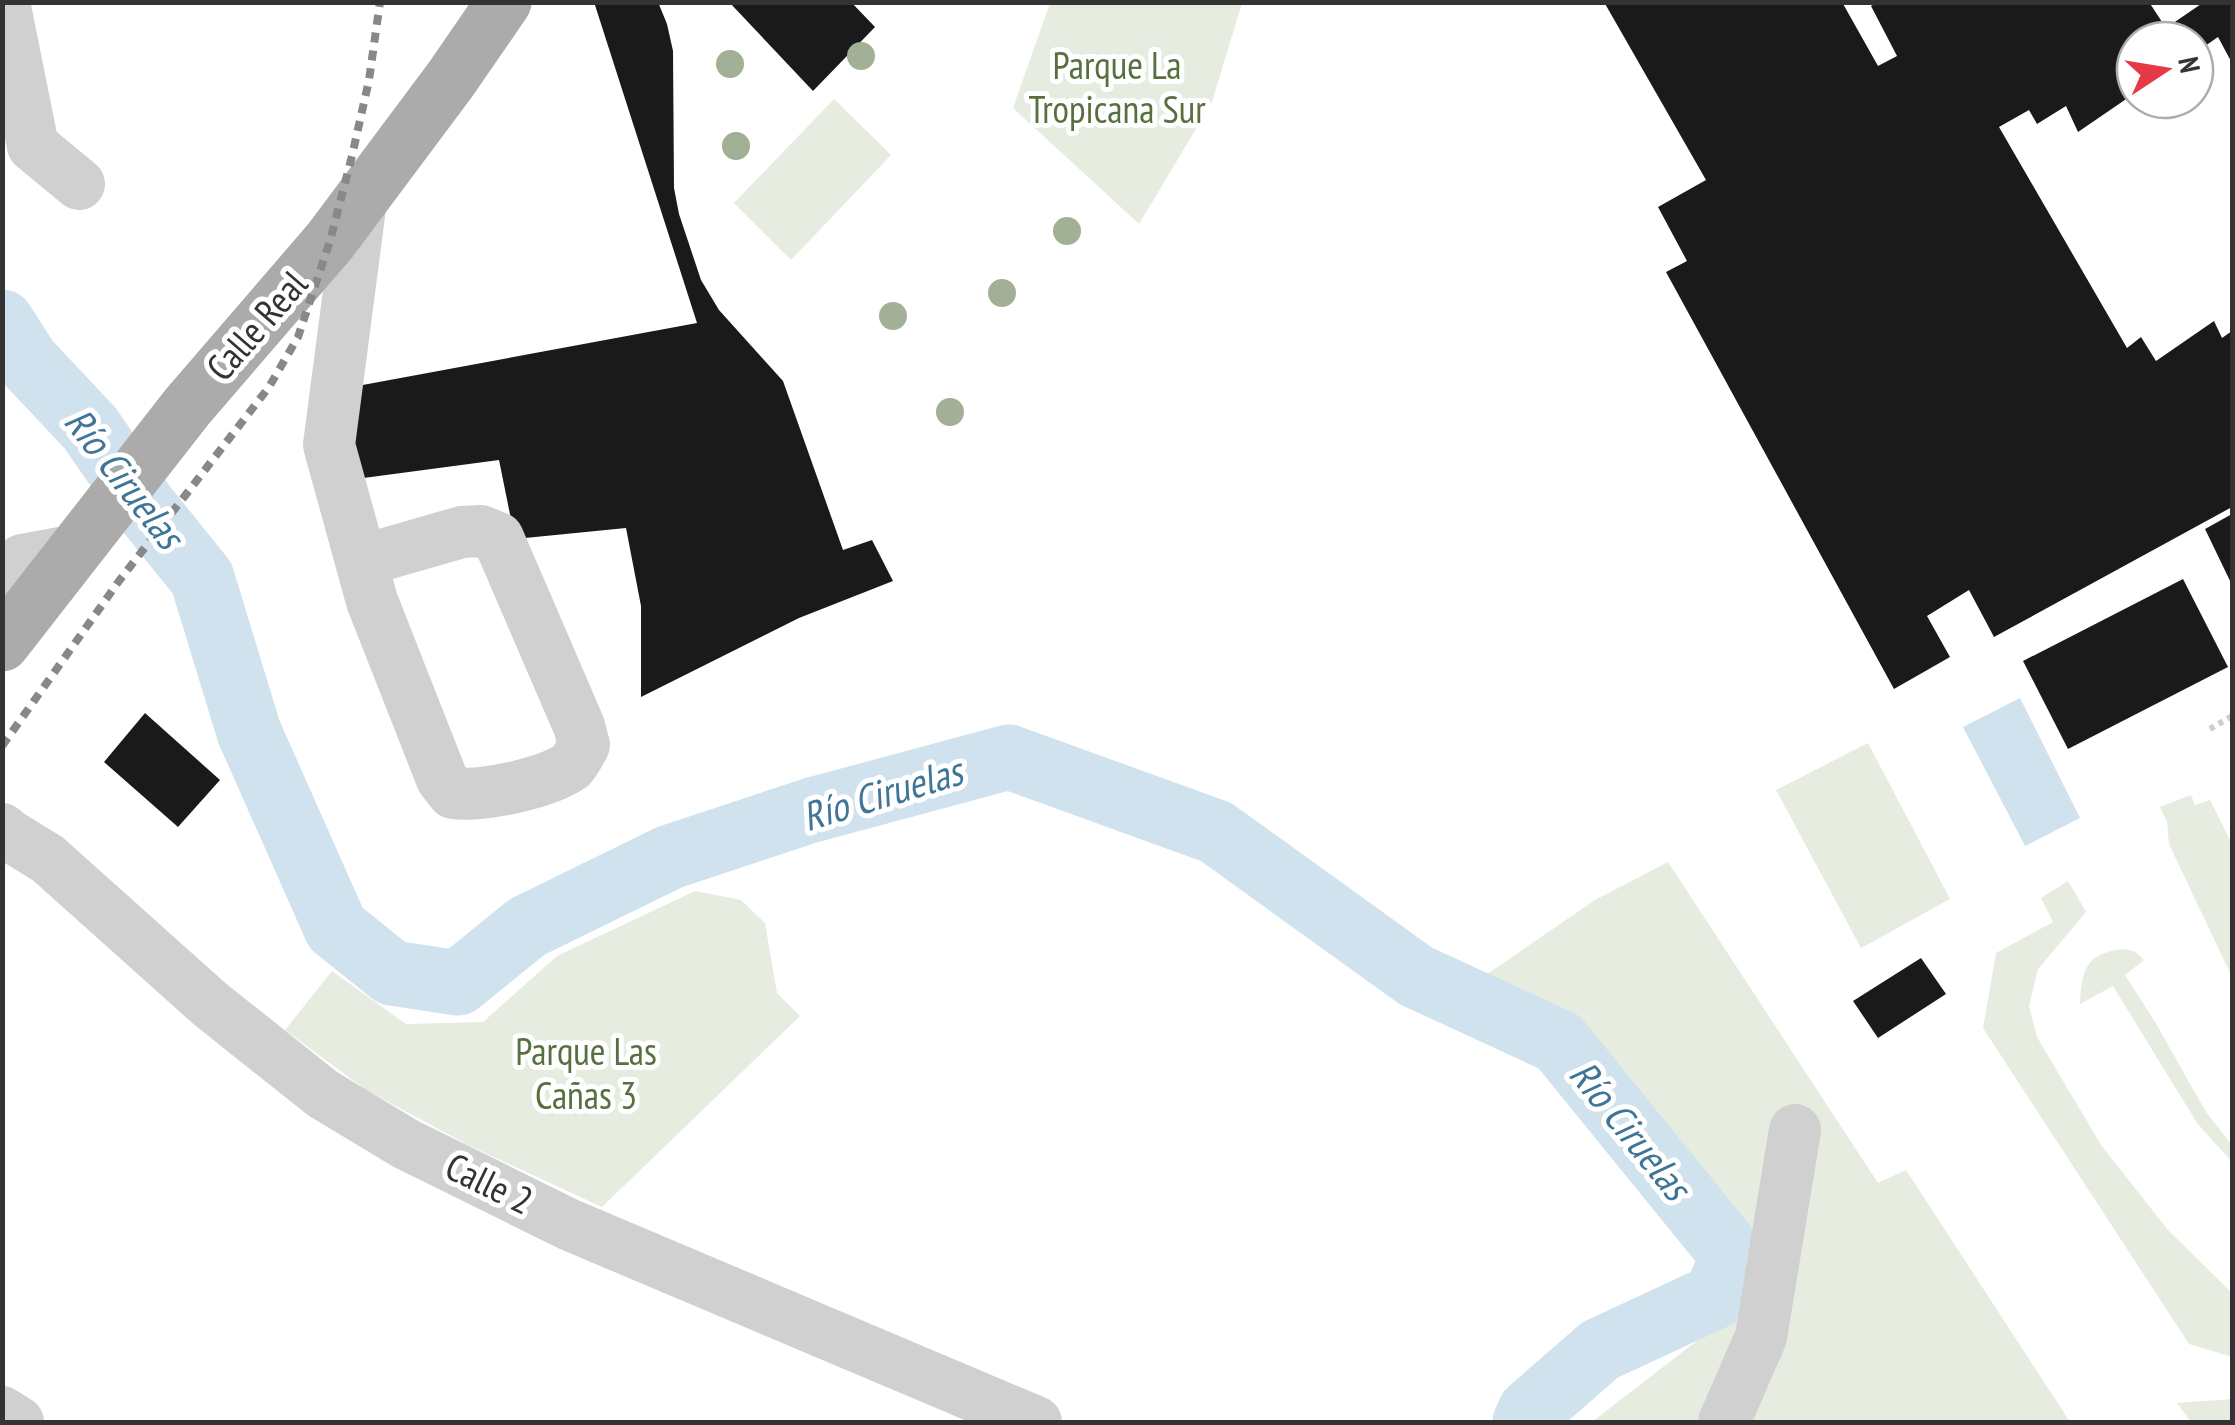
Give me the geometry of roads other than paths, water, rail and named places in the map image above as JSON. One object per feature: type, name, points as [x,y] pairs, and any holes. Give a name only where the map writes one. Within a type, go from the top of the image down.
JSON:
[{"type":"main road","name":"Calle Real","points":[[2,644],[187,407],[330,241],[492,10]]},
{"type":"street","points":[[4,2],[34,146],[79,184]]},
{"type":"street","points":[[360,200],[329,445],[372,601],[442,779],[453,793],[472,796],[533,782],[573,764],[584,745],[579,726],[498,538],[481,531],[462,532],[361,561]]},
{"type":"street","points":[[2,579],[22,560],[78,548]]},
{"type":"street","name":"Calle 2","points":[[5,835],[48,858],[210,1004],[322,1094],[406,1144],[570,1225],[1036,1422]]},
{"type":"street","points":[[1724,1422],[1761,1337],[1795,1130]]},
{"type":"street","points":[[2,1412],[18,1422]]},
{"type":"water","points":[[2020,698],[2080,818],[2025,846],[1963,727]]},
{"type":"waterway","name":"Río Ciruelas","points":[[2,322],[27,361],[90,428],[144,506],[202,578],[249,732],[336,928],[392,973],[458,983],[527,927],[670,857],[812,810],[1009,757],[1216,832],[1416,976],[1559,1042],[1733,1256],[1716,1296],[1600,1350],[1530,1411],[1525,1422]]},
{"type":"railway","points":[[2,746],[119,581],[269,387],[298,337],[330,241],[352,156],[369,80],[380,2]]},
{"type":"park label","name":"Parque La Tropicana Sur","points":[[1117,88]]},
{"type":"park label","name":"Parque Las Cañas 3","points":[[586,1074]]}]
